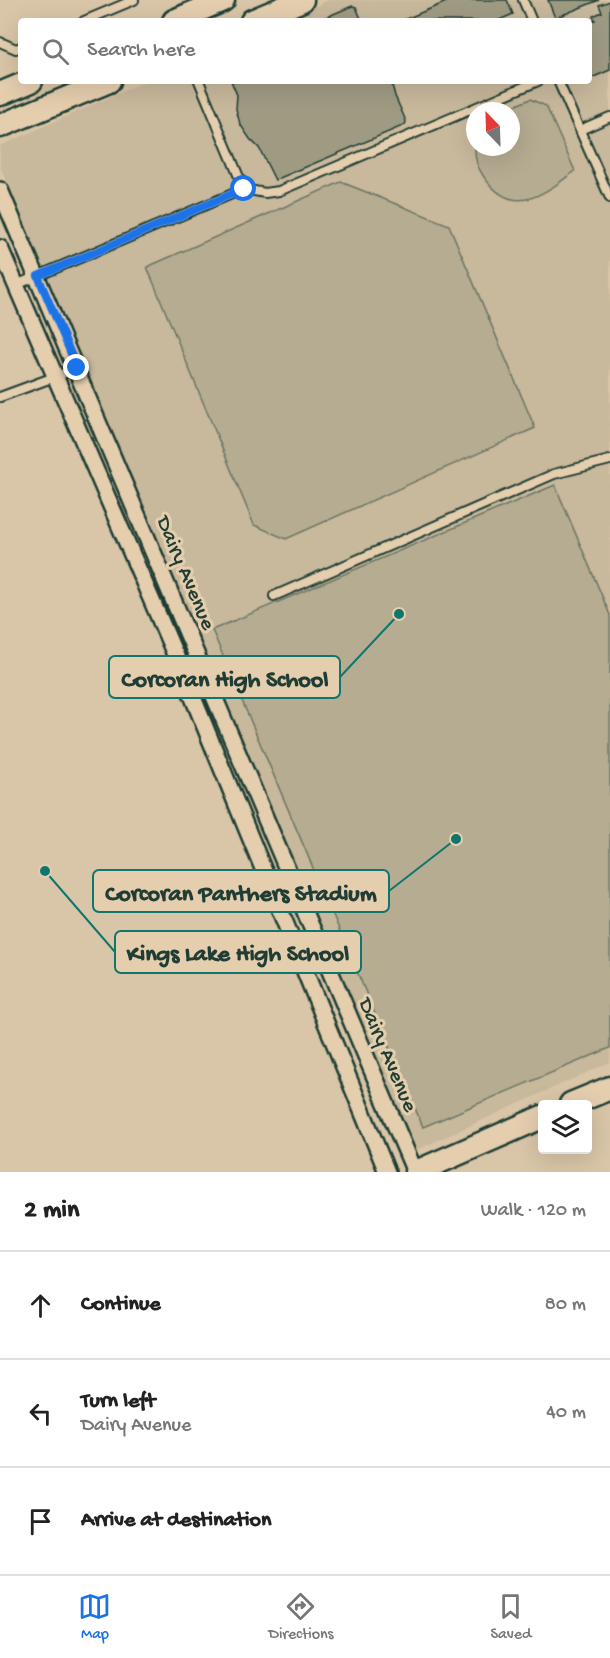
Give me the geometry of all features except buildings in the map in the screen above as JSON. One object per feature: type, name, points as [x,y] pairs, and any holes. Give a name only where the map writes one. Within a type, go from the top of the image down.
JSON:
[{"type":"street","points":[[181,18],[223,0]]},
{"type":"street","points":[[259,18],[302,0]]},
{"type":"street","points":[[0,94],[24,84]]},
{"type":"street","points":[[0,126],[102,84]]},
{"type":"street","name":"Dairy Avenue","points":[[0,190],[416,1172]]},
{"type":"street","name":"Dairy Avenue","points":[[0,248],[183,673],[387,1172]]},
{"type":"street","points":[[581,1100],[610,1088]]},
{"type":"street","points":[[416,1172],[538,1119]]},
{"type":"lane","points":[[91,18],[134,0]]},
{"type":"lane","points":[[523,0],[531,18]]},
{"type":"lane","points":[[0,42],[18,48]]},
{"type":"lane","points":[[200,84],[244,189]]},
{"type":"lane","points":[[16,285],[244,189],[265,193],[279,191],[531,84]]},
{"type":"lane","points":[[559,84],[610,198]]},
{"type":"lane","points":[[580,130],[610,117]]},
{"type":"lane","points":[[0,395],[77,368]]},
{"type":"lane","points":[[274,596],[554,474],[610,460]]},
{"type":"shaded area","points":[[329,0],[610,0],[610,1062],[412,1152],[0,166],[0,146],[139,84],[592,84],[592,18],[289,18]]},
{"type":"shaded area","points":[[530,99],[546,106],[575,171],[542,194],[520,200],[509,198],[498,192],[487,181],[476,156],[520,156],[520,103]]},
{"type":"shaded area","points":[[341,182],[449,225],[535,428],[286,539],[254,525],[147,267]]},
{"type":"shaded area","points":[[555,485],[610,615],[610,1048],[423,1127],[212,630]]},
{"type":"place","name":"Corcoran High School","points":[[399,614]]},
{"type":"place","name":"Corcoran Panthers Stadium","points":[[456,839]]},
{"type":"place","name":"Kings Lake High School","points":[[45,871]]},
{"type":"route","points":[[77,368],[38,276],[244,189]]}]
